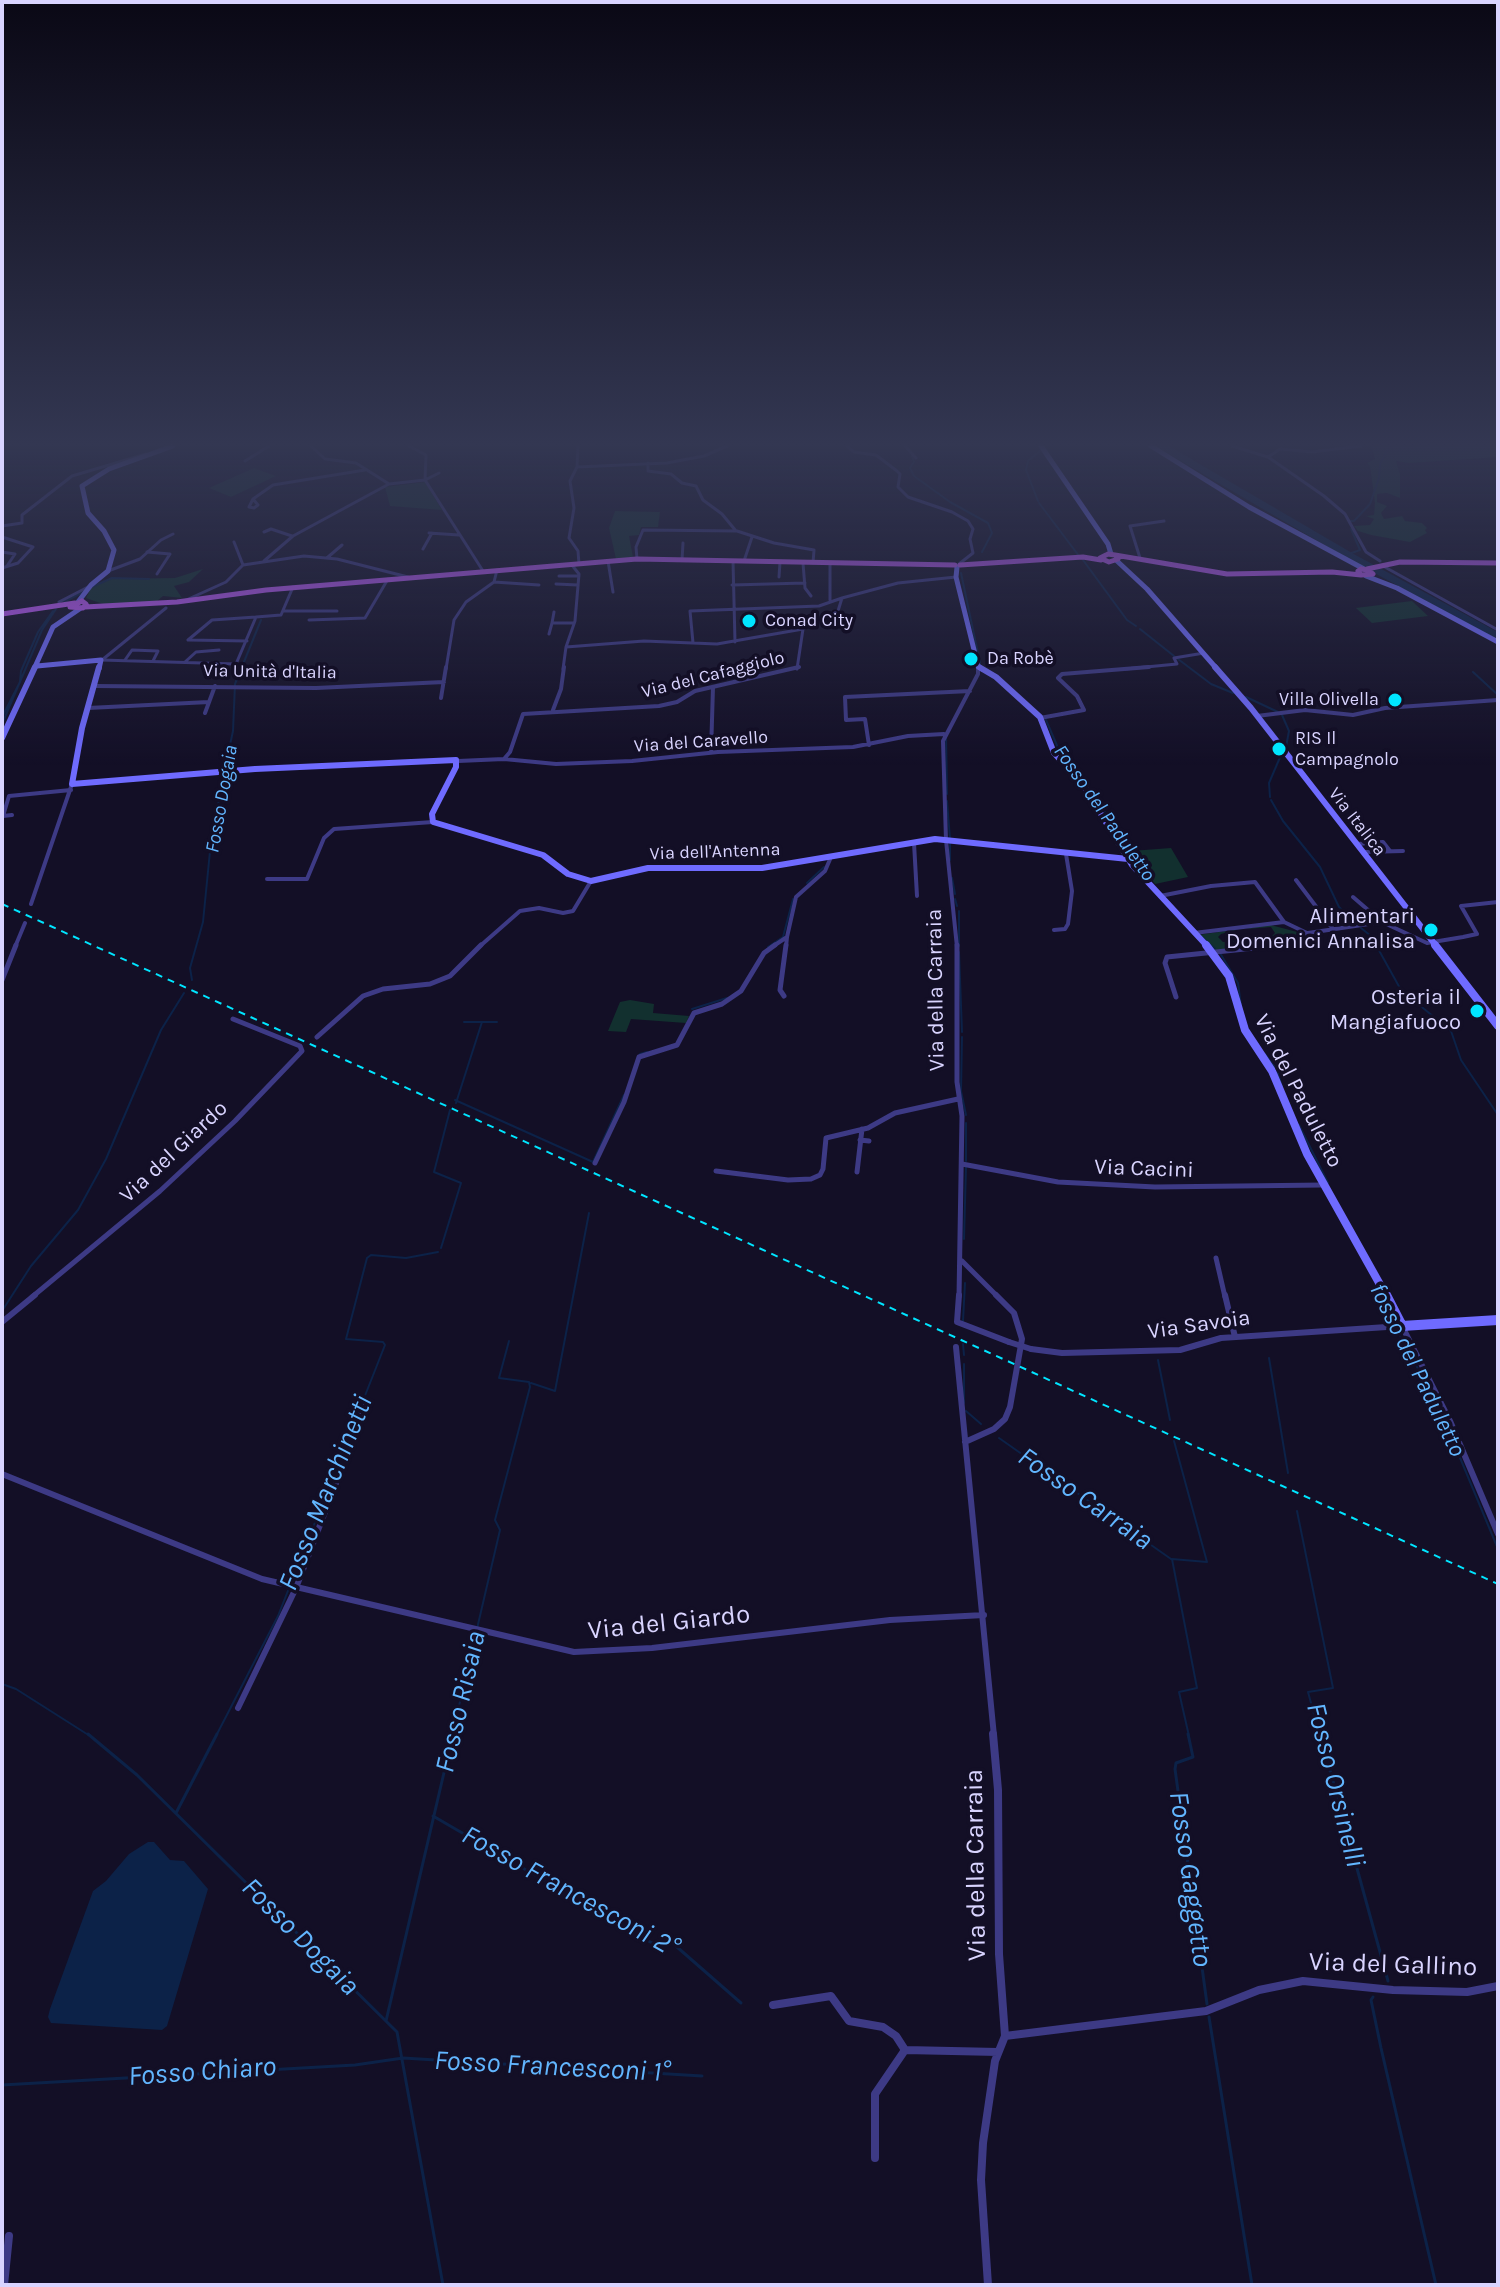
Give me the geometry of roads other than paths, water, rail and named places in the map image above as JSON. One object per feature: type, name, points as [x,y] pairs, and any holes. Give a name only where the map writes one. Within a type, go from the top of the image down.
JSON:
[{"type":"main road","points":[[2,614],[81,601],[98,605],[183,601],[293,587],[637,559],[958,565],[1128,556],[1227,574],[1343,572],[1365,571],[1383,565],[1498,563]]},
{"type":"street","points":[[2,568],[18,563],[28,553]]},
{"type":"street","points":[[108,571],[112,553]]},
{"type":"street","points":[[2,738],[53,627],[108,571],[140,559],[145,553]]},
{"type":"street","points":[[155,553],[170,554],[157,574]]},
{"type":"street","points":[[238,553],[243,565]]},
{"type":"street","points":[[263,561],[273,553]]},
{"type":"street","points":[[327,557],[332,553]]},
{"type":"street","points":[[471,553],[483,571]]},
{"type":"street","points":[[578,553],[579,564]]},
{"type":"street","points":[[636,553],[637,559]]},
{"type":"street","points":[[682,553],[682,560]]},
{"type":"street","points":[[744,561],[747,553]]},
{"type":"street","points":[[813,563],[814,553]]},
{"type":"street","points":[[944,734],[978,674],[956,577],[958,565],[973,553]]},
{"type":"street","points":[[1109,553],[1110,558]]},
{"type":"street","points":[[1138,553],[1140,558]]},
{"type":"street","points":[[1332,553],[1498,642]]},
{"type":"street","points":[[1367,553],[1383,565],[1498,630]]},
{"type":"street","points":[[3,556],[15,554],[8,567]]},
{"type":"street","points":[[183,601],[226,582],[243,565],[304,556],[327,557],[408,577]]},
{"type":"street","name":"Via Italica","points":[[1110,558],[1124,568],[1205,653],[1498,1026]]},
{"type":"street","points":[[608,561],[613,592]]},
{"type":"street","points":[[733,561],[735,642]]},
{"type":"street","points":[[779,577],[780,562]]},
{"type":"street","points":[[803,563],[805,583],[811,596]]},
{"type":"street","points":[[552,710],[561,689],[566,647],[574,623],[579,576],[571,564]]},
{"type":"street","points":[[827,617],[825,605],[830,598],[830,564]]},
{"type":"street","points":[[494,582],[497,570]]},
{"type":"street","points":[[560,577],[579,576]]},
{"type":"street","points":[[830,598],[904,582],[956,577]]},
{"type":"street","points":[[309,620],[365,618],[388,579]]},
{"type":"street","points":[[441,698],[454,620],[466,602],[494,582],[539,585]]},
{"type":"street","points":[[732,585],[805,583]]},
{"type":"street","points":[[556,584],[578,585]]},
{"type":"street","points":[[247,641],[188,640],[212,620],[278,616],[284,611],[293,587]]},
{"type":"street","name":"Via del Cafaggiolo","points":[[504,759],[510,752],[521,716],[552,710],[599,711],[659,706],[713,687],[795,670],[799,667],[803,629],[840,609],[844,597]]},
{"type":"street","points":[[58,604],[81,601]]},
{"type":"street","points":[[693,643],[690,611],[825,605]]},
{"type":"street","points":[[31,904],[72,787],[101,660],[166,608]]},
{"type":"street","points":[[284,611],[337,611]]},
{"type":"street","points":[[549,634],[554,612]]},
{"type":"street","points":[[37,666],[101,660],[236,664],[256,617]]},
{"type":"street","points":[[552,623],[574,623]]},
{"type":"street","points":[[566,647],[644,641],[735,642],[803,629]]},
{"type":"street","points":[[125,661],[132,650],[158,651],[152,662]]},
{"type":"street","points":[[184,663],[196,652],[219,650]]},
{"type":"street","points":[[1043,718],[1084,710],[1077,696],[1058,678],[1062,674],[1177,664],[1176,657],[1205,653]]},
{"type":"street","name":"Via del Paduletto","points":[[978,666],[996,677],[1043,718],[1054,753],[1082,783],[1128,859],[1160,896],[1218,953],[1229,976],[1245,1030],[1272,1071],[1307,1154],[1326,1185],[1397,1326]]},
{"type":"street","name":"Via Unità d'Italia","points":[[95,686],[316,688],[444,682]]},
{"type":"street","points":[[205,713],[215,686]]},
{"type":"street","points":[[711,753],[713,687]]},
{"type":"street","points":[[869,745],[865,719],[846,720],[845,697],[970,691]]},
{"type":"street","points":[[1257,716],[1305,710],[1353,715],[1385,708],[1498,700]]},
{"type":"street","points":[[88,708],[209,702]]},
{"type":"street","name":"Via del Caravello","points":[[458,761],[504,759],[556,764],[632,761],[711,753],[869,745],[908,736],[944,734]]},
{"type":"street","name":"Via della Carraia","points":[[944,734],[946,840],[957,935],[958,1099],[962,1116],[959,1237],[964,1263],[957,1322]]},
{"type":"street","points":[[12,815],[3,816],[9,796],[72,787],[224,772],[441,759],[458,761],[432,814],[433,822]]},
{"type":"street","points":[[267,879],[307,879],[324,838],[334,829],[433,822],[543,855],[568,874],[591,881],[573,911],[563,913],[539,908],[520,911],[505,921],[450,976],[430,984],[383,989],[363,996],[317,1037]]},
{"type":"street","name":"Via dell'Antenna","points":[[591,881],[648,868],[762,868],[946,840],[1128,859]]},
{"type":"street","points":[[1356,844],[1385,842],[1390,851]]},
{"type":"street","points":[[914,843],[917,896]]},
{"type":"street","points":[[1363,852],[1403,851]]},
{"type":"street","points":[[1054,930],[1065,929],[1068,924],[1072,891],[1066,854]]},
{"type":"street","points":[[784,996],[780,990],[796,897],[825,871],[831,857]]},
{"type":"street","points":[[1296,880],[1333,930]]},
{"type":"street","points":[[1160,896],[1211,886],[1255,882],[1284,922],[1308,933]]},
{"type":"street","points":[[1353,897],[1382,922],[1415,938],[1432,942],[1477,934],[1461,906],[1467,902],[1498,902]]},
{"type":"street","points":[[1198,932],[1284,922]]},
{"type":"street","points":[[1176,997],[1164,958],[1283,946],[1308,933],[1382,922]]},
{"type":"street","points":[[2,980],[25,923]]},
{"type":"street","points":[[595,1163],[624,1102],[639,1057],[677,1045],[694,1013],[722,1004],[741,991],[764,953],[787,937]]},
{"type":"street","points":[[1475,997],[1487,995]]},
{"type":"street","name":"Via del Giardo","points":[[2,1322],[160,1191],[235,1121],[302,1051],[300,1046],[233,1019]]},
{"type":"street","points":[[716,1171],[788,1180],[811,1179],[820,1175],[823,1169],[826,1138],[862,1129],[895,1113],[958,1099]]},
{"type":"street","points":[[857,1172],[862,1129]]},
{"type":"street","points":[[860,1140],[869,1141]]},
{"type":"street","name":"Via Cacini","points":[[962,1164],[1058,1182],[1155,1187],[1326,1185]]},
{"type":"street","points":[[1216,1258],[1235,1337]]},
{"type":"street","points":[[964,1263],[1014,1313],[1022,1339],[1005,1419],[994,1429],[965,1442]]},
{"type":"street","points":[[1498,1320],[1397,1326],[1450,1421],[1498,1534]]},
{"type":"street","name":"Via Savoia","points":[[957,1322],[1031,1349],[1062,1353],[1162,1351],[1235,1337],[1397,1326]]},
{"type":"street","name":"Via della Carraia","points":[[956,1347],[997,1769],[999,1954],[1005,2036],[998,2052],[982,2155],[988,2285]]},
{"type":"street","points":[[238,1708],[367,1402]]},
{"type":"street","name":"Via del Giardo","points":[[2,1474],[200,1556],[291,1587],[483,1633],[587,1653],[890,1620],[984,1615]]},
{"type":"street","name":"Via del Gallino","points":[[1005,2036],[1182,2016],[1206,2011],[1259,1990],[1303,1981],[1393,1990],[1467,1992],[1498,1986]]},
{"type":"street","points":[[773,2005],[831,1996],[849,2021],[883,2027],[896,2036],[905,2050]]},
{"type":"street","points":[[905,2050],[998,2052]]},
{"type":"street","points":[[875,2158],[875,2094],[905,2050]]},
{"type":"street","points":[[4,2285],[9,2236]]},
{"type":"water","points":[[148,1842],[154,1842],[170,1860],[184,1861],[208,1889],[167,2026],[162,2030],[51,2023],[48,2017],[50,2009],[93,1891],[129,1854]]},
{"type":"waterway","points":[[1077,553],[1079,556]]},
{"type":"waterway","points":[[1345,553],[1498,636]]},
{"type":"waterway","points":[[1083,560],[1127,620],[1136,626]]},
{"type":"waterway","name":"Fosso del Paduletto","points":[[961,573],[980,663]]},
{"type":"waterway","points":[[92,587],[112,578],[149,579]]},
{"type":"waterway","points":[[64,602],[83,592]]},
{"type":"waterway","points":[[20,682],[42,630],[56,609]]},
{"type":"waterway","points":[[20,682],[21,671],[38,632],[53,611]]},
{"type":"waterway","name":"Fosso Dogaia","points":[[225,768],[233,731],[235,684],[261,620]]},
{"type":"waterway","points":[[1140,629],[1174,656]]},
{"type":"waterway","points":[[1178,659],[1211,684],[1233,693]]},
{"type":"waterway","points":[[1473,672],[1498,695]]},
{"type":"waterway","points":[[2,717],[19,683]]},
{"type":"waterway","points":[[2,724],[19,683]]},
{"type":"waterway","points":[[1246,697],[1278,712]]},
{"type":"waterway","points":[[1282,715],[1289,731],[1286,747]]},
{"type":"waterway","name":"Fosso del Paduletto","points":[[1046,720],[1062,757]]},
{"type":"waterway","name":"Fosso Carraia","points":[[946,736],[947,794]]},
{"type":"waterway","points":[[1270,797],[1269,783],[1281,755]]},
{"type":"waterway","name":"Fosso del Paduletto","points":[[1077,774],[1095,796],[1142,872]]},
{"type":"waterway","name":"Fosso Dogaia","points":[[192,980],[190,968],[203,922],[211,841],[224,775]]},
{"type":"waterway","points":[[1271,800],[1283,821],[1320,867],[1339,907],[1356,923]]},
{"type":"waterway","name":"Fosso Carraia","points":[[947,801],[950,839]]},
{"type":"waterway","name":"Fosso Carraia","points":[[950,842],[950,860]]},
{"type":"waterway","points":[[807,883],[824,867]]},
{"type":"waterway","name":"Fosso Carraia","points":[[952,878],[955,894]]},
{"type":"waterway","points":[[768,947],[783,937],[793,899]]},
{"type":"waterway","name":"Fosso Carraia","points":[[955,899],[957,906]]},
{"type":"waterway","name":"Fosso Carraia","points":[[959,911],[959,946]]},
{"type":"waterway","points":[[1361,928],[1371,936],[1401,990],[1451,1031],[1461,1060],[1498,1115]]},
{"type":"waterway","name":"Fosso del Paduletto","points":[[1202,937],[1215,949]]},
{"type":"waterway","name":"Fosso Carraia","points":[[959,952],[962,1032]]},
{"type":"waterway","name":"Fosso del Paduletto","points":[[1220,953],[1238,983],[1241,1006]]},
{"type":"waterway","name":"Fosso Dogaia","points":[[2,1311],[31,1266],[78,1210],[106,1159],[161,1030],[184,993]]},
{"type":"waterway","points":[[692,1009],[727,998]]},
{"type":"waterway","name":"Fosso Marchinetti","points":[[464,1022],[482,1022]]},
{"type":"waterway","name":"Fosso Marchinetti","points":[[457,1101],[482,1022]]},
{"type":"waterway","name":"Fosso Marchinetti","points":[[482,1022],[497,1022]]},
{"type":"waterway","name":"Fosso Carraia","points":[[962,1037],[961,1091],[966,1115]]},
{"type":"waterway","points":[[640,1054],[647,1052]]},
{"type":"waterway","name":"fosso del Paduletto","points":[[1265,1054],[1277,1070],[1282,1087]]},
{"type":"waterway","points":[[457,1101],[593,1162],[624,1095]]},
{"type":"waterway","name":"Fosso Marchinetti","points":[[441,1248],[461,1183],[434,1172],[450,1110]]},
{"type":"waterway","name":"Fosso Carraia","points":[[966,1123],[966,1161]]},
{"type":"waterway","name":"fosso del Paduletto","points":[[1299,1125],[1328,1183]]},
{"type":"waterway","name":"Fosso Carraia","points":[[964,1239],[966,1167]]},
{"type":"waterway","name":"Fosso Risaia","points":[[531,1383],[555,1391],[589,1213]]},
{"type":"waterway","name":"Fosso Marchinetti","points":[[216,1736],[278,1616],[385,1345],[383,1342],[346,1339],[367,1258],[371,1255],[406,1258],[438,1252]]},
{"type":"waterway","name":"Fosso Carraia","points":[[963,1321],[965,1283]]},
{"type":"waterway","name":"fosso del Paduletto","points":[[1385,1303],[1393,1323]]},
{"type":"waterway","name":"fosso del Paduletto","points":[[1396,1329],[1438,1405],[1498,1549]]},
{"type":"waterway","name":"Fosso Risaia","points":[[452,1736],[500,1530],[495,1520],[530,1387],[529,1382],[499,1378],[509,1341]]},
{"type":"waterway","name":"Fosso Carraia","points":[[963,1344],[964,1355]]},
{"type":"waterway","name":"Fosso Orsinelli","points":[[1269,1358],[1288,1473]]},
{"type":"waterway","name":"Fosso Gaggetto","points":[[1158,1360],[1170,1420]]},
{"type":"waterway","name":"Fosso Carraia","points":[[964,1364],[964,1403]]},
{"type":"waterway","name":"Fosso Carraia","points":[[966,1411],[981,1424]]},
{"type":"waterway","name":"Fosso Carraia","points":[[999,1438],[1171,1559]]},
{"type":"waterway","name":"Fosso Gaggetto","points":[[1174,1441],[1207,1562],[1172,1559],[1197,1688],[1179,1692],[1189,1736]]},
{"type":"waterway","name":"Fosso Orsinelli","points":[[1297,1511],[1333,1688],[1308,1692],[1320,1736]]},
{"type":"waterway","name":"Fosso Dogaia","points":[[2,1684],[16,1689],[90,1736]]},
{"type":"waterway","name":"Fosso Dogaia","points":[[88,1734],[137,1775],[397,2032],[402,2058]]},
{"type":"waterway","name":"Fosso Marchinetti","points":[[176,1813],[217,1734]]},
{"type":"waterway","name":"Fosso Risaia","points":[[434,1816],[453,1734]]},
{"type":"waterway","name":"Fosso Gaggetto","points":[[1188,1734],[1193,1757],[1176,1763],[1175,1769],[1207,2004]]},
{"type":"waterway","name":"Fosso Orsinelli","points":[[1320,1734],[1388,1981]]},
{"type":"waterway","name":"Fosso Risaia","points":[[386,2021],[434,1816]]},
{"type":"waterway","name":"Fosso Francesconi 2°","points":[[434,1816],[652,1943],[669,1940],[741,2003]]},
{"type":"waterway","name":"Fosso Orsinelli","points":[[1373,1997],[1371,2000],[1381,2048],[1436,2285]]},
{"type":"waterway","name":"Fosso Gaggetto","points":[[1209,2017],[1252,2285]]},
{"type":"waterway","name":"Fosso Chiaro","points":[[2,2085],[355,2065],[402,2058]]},
{"type":"waterway","name":"Fosso Dogaia","points":[[402,2058],[443,2285]]},
{"type":"waterway","name":"Fosso Francesconi 1°","points":[[402,2058],[702,2076]]},
{"type":"railway","points":[[2,904],[1498,1584]]},
{"type":"place","name":"Conad City","points":[[749,621]]},
{"type":"place","name":"Da Robè","points":[[971,659]]},
{"type":"place","name":"Villa Olivella","points":[[1395,700]]},
{"type":"place","name":"RIS Il Campagnolo","points":[[1279,749]]},
{"type":"place","name":"Alimentari Domenici Annalisa","points":[[1431,930]]},
{"type":"place","name":"Osteria il Mangiafuoco","points":[[1477,1011]]}]
